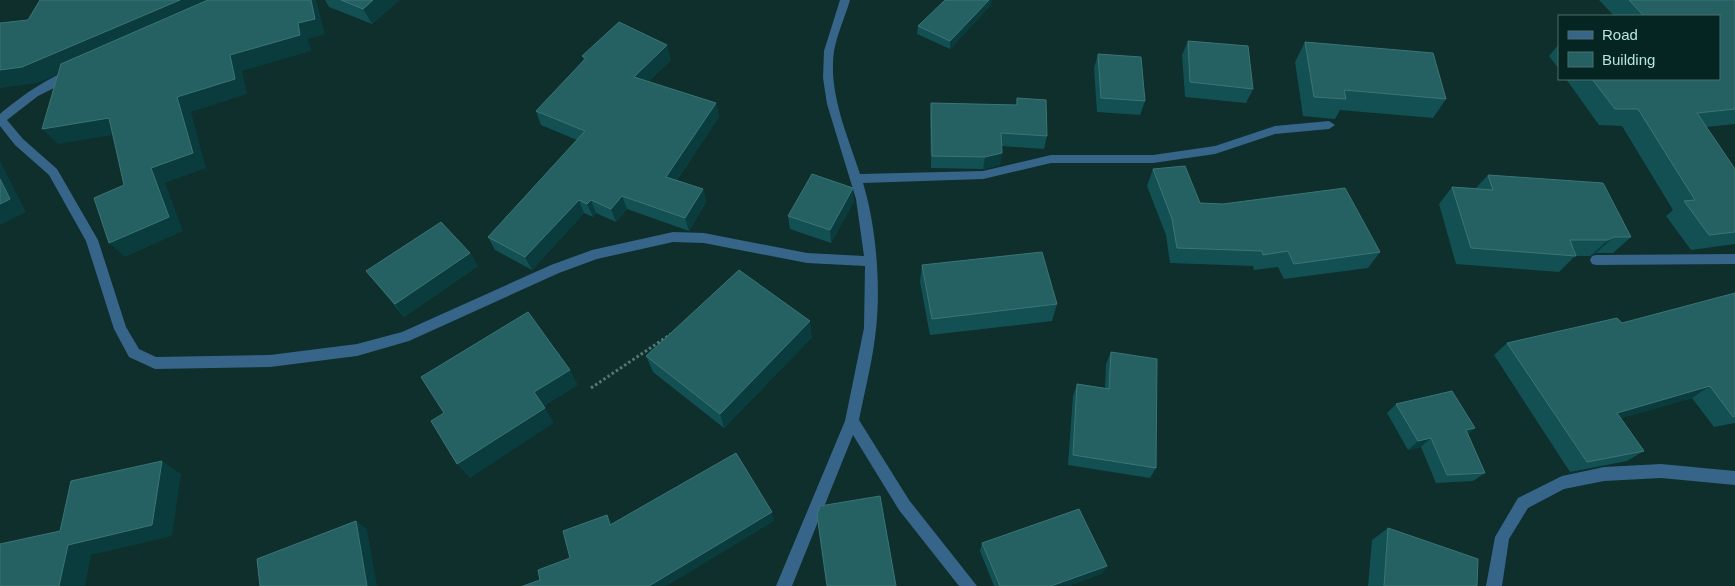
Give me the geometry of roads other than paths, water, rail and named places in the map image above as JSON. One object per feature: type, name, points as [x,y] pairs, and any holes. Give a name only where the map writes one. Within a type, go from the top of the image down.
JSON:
[{"type":"street","points":[[784,586],[852,421],[870,328],[871,261],[858,179],[832,104],[828,78],[830,51],[845,0]]},
{"type":"street","points":[[85,68],[28,96],[0,118],[18,142],[53,172],[92,240],[120,329],[134,353],[155,363],[270,361],[358,350],[404,337],[555,269],[596,254],[674,237],[704,238],[807,258],[871,261]]},
{"type":"street","points":[[858,179],[983,175],[1051,160],[1153,159],[1215,150],[1275,130],[1329,125]]},
{"type":"street","points":[[1596,260],[1735,259]]},
{"type":"street","points":[[852,421],[904,505],[969,586]]},
{"type":"street","points":[[1494,586],[1502,537],[1522,503],[1562,483],[1604,474],[1661,471],[1735,478]]}]
